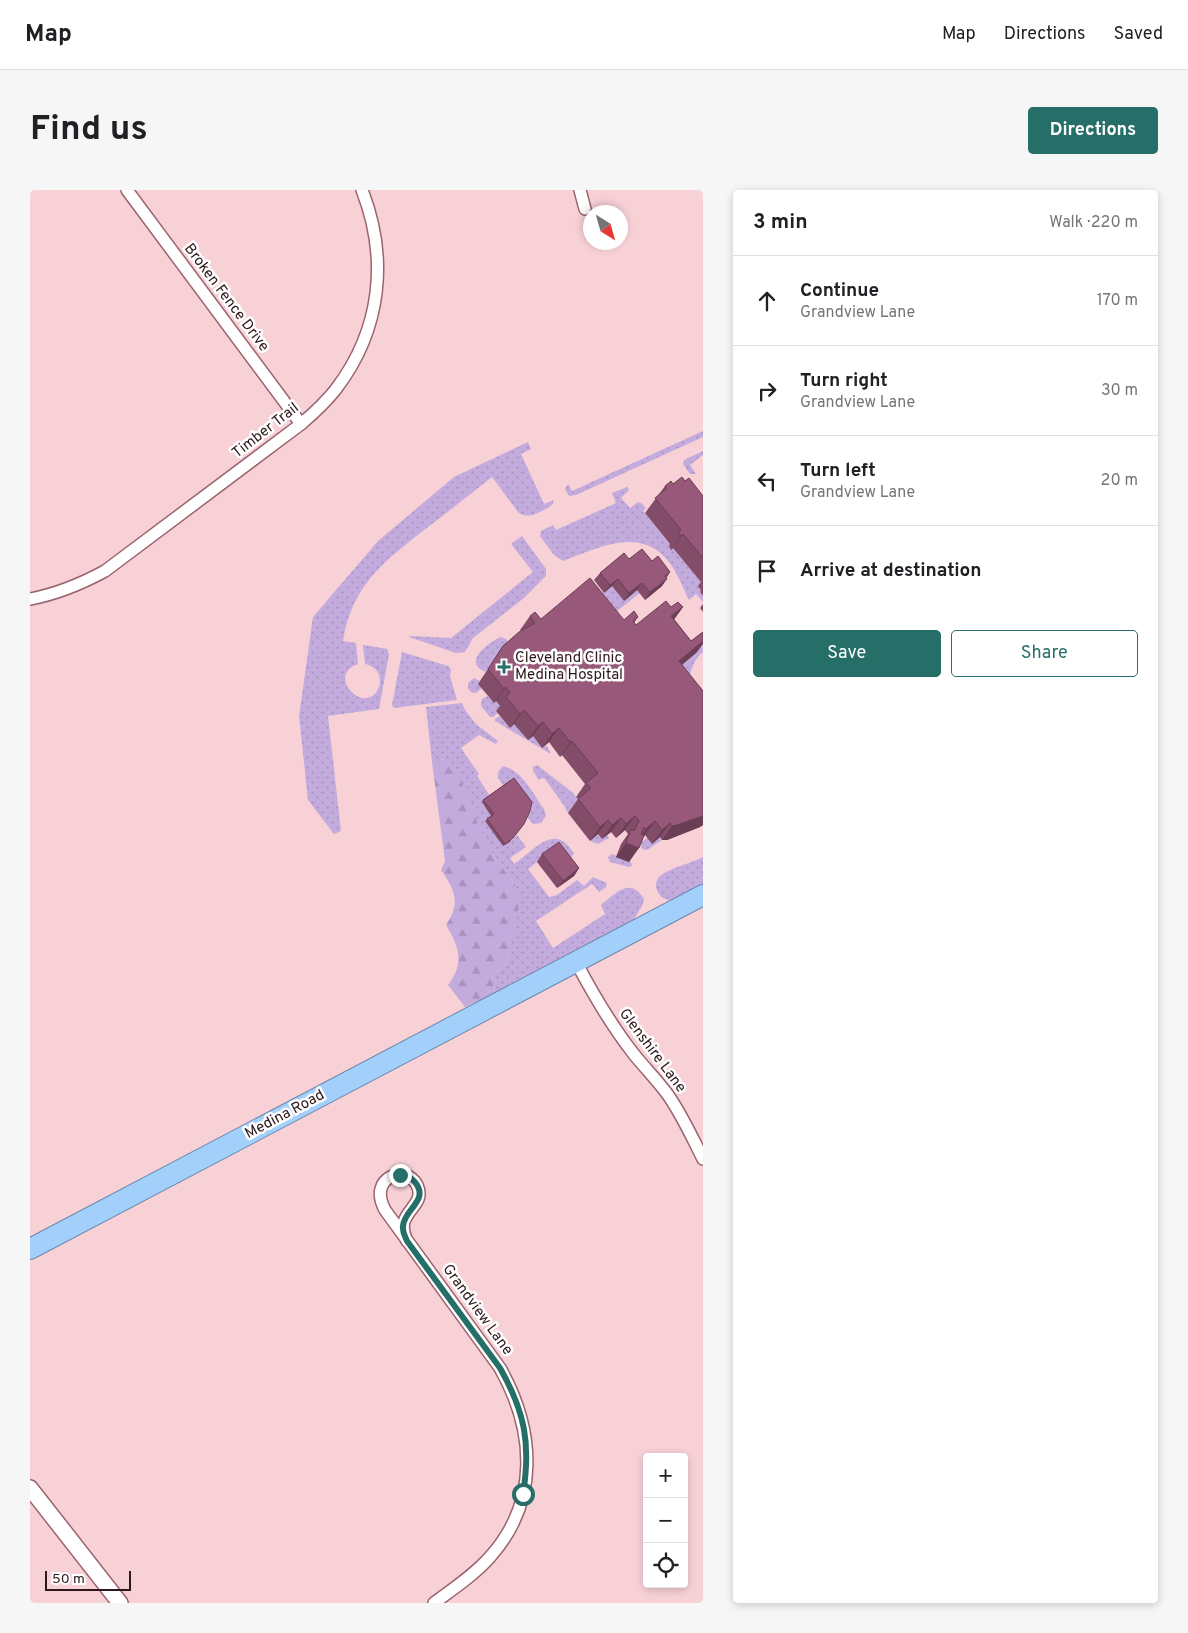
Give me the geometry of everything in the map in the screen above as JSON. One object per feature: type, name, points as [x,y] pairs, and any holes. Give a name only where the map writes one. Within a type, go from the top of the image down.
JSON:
[{"type":"highway","name":"Medina Road","points":[[30,1249],[703,895]]},
{"type":"street","name":"Broken Fence Drive","points":[[127,190],[301,424]]},
{"type":"street","name":"Timber Trail","points":[[30,600],[84,582],[104,571],[301,424],[330,396],[349,370],[361,349],[370,323],[377,292],[378,252],[375,231],[362,190]]},
{"type":"street","points":[[580,190],[584,205]]},
{"type":"street","name":"Glenshire Lane","points":[[576,962],[609,1020],[634,1054],[670,1097],[703,1159]]},
{"type":"street","name":"Grandview Lane","points":[[407,1241],[403,1226],[405,1218],[419,1199],[419,1191],[411,1178],[397,1175],[390,1177],[380,1189],[379,1196],[384,1210],[500,1368],[511,1388],[520,1411],[527,1453],[527,1472],[518,1513],[501,1544],[474,1573],[434,1603]]},
{"type":"street","points":[[30,1488],[120,1603]]},
{"type":"green space","points":[[703,431],[703,437],[576,495],[569,496],[565,489],[568,484],[572,491]]},
{"type":"green space","points":[[528,442],[531,449],[521,454],[544,504],[554,500],[552,505],[535,514],[522,515],[492,477],[398,551],[373,575],[354,604],[343,641],[356,643],[358,664],[349,670],[345,677],[351,692],[358,697],[366,698],[373,695],[379,687],[380,679],[378,672],[365,664],[364,645],[387,649],[389,654],[379,709],[328,716],[341,831],[334,834],[308,800],[299,716],[313,617],[378,541],[454,477]]},
{"type":"green space","points":[[703,451],[703,455],[690,465],[696,474],[690,474],[683,464],[684,460]]},
{"type":"green space","points":[[627,487],[629,490],[621,498],[630,508],[638,502],[646,508],[643,511],[702,583],[700,592],[703,596],[703,602],[696,594],[689,600],[669,562],[658,551],[645,544],[632,542],[618,543],[590,550],[563,561],[554,555],[540,536],[541,531],[553,525],[556,530],[616,503],[612,493]]},
{"type":"green space","points":[[522,536],[546,569],[546,576],[524,598],[473,638],[465,652],[456,653],[409,637],[451,638],[533,572],[511,544]]},
{"type":"green space","points":[[612,586],[624,600],[637,590],[640,593],[617,611],[603,593]]},
{"type":"green space","points":[[501,637],[506,639],[511,646],[493,661],[485,672],[479,668],[476,659],[481,651]]},
{"type":"green space","points":[[703,646],[703,652],[693,664],[689,680],[669,675],[695,654]]},
{"type":"green space","points":[[402,652],[448,666],[451,669],[450,676],[457,700],[394,708],[392,705]]},
{"type":"green space","points":[[474,678],[480,681],[479,684],[482,688],[476,693],[471,692],[468,688],[468,683]]},
{"type":"green space","points":[[487,696],[494,702],[496,701],[501,707],[493,717],[490,717],[481,706],[482,699]]},
{"type":"green space","points":[[462,703],[476,724],[498,741],[496,744],[479,735],[461,748],[479,774],[477,776],[490,796],[492,816],[486,821],[511,841],[517,835],[526,847],[510,858],[514,864],[545,841],[552,839],[560,840],[567,844],[574,854],[565,863],[554,849],[528,869],[549,897],[557,895],[577,880],[584,886],[593,877],[607,883],[606,887],[599,892],[592,884],[536,921],[553,948],[605,914],[601,905],[622,889],[633,889],[639,892],[644,899],[633,921],[495,993],[492,979],[508,961],[512,937],[514,883],[495,858],[444,759],[432,762],[426,707]]},
{"type":"green space","points":[[500,716],[510,728],[514,724],[533,736],[542,748],[546,745],[551,753],[549,753],[495,721]]},
{"type":"green space","points":[[444,759],[451,763],[467,793],[479,828],[495,858],[514,883],[518,897],[518,914],[508,961],[492,979],[495,993],[465,1007],[448,985],[457,969],[458,962],[457,948],[446,925],[454,910],[455,903],[453,890],[441,870],[445,861],[432,762]]},
{"type":"green space","points":[[537,765],[572,792],[581,803],[568,813],[545,779],[539,780],[533,771],[533,767]]},
{"type":"green space","points":[[503,766],[522,778],[544,809],[546,816],[541,823],[532,823],[498,778],[498,772]]},
{"type":"green space","points":[[598,834],[602,839],[607,835],[609,838],[598,844],[590,841]]},
{"type":"green space","points":[[660,837],[662,840],[647,850],[642,849],[640,843],[647,838]]},
{"type":"green space","points":[[612,854],[631,862],[632,866],[629,867],[610,862],[608,857]]},
{"type":"green space","points":[[703,857],[703,885],[672,900],[661,896],[656,886],[663,873]]},
{"type":"building","points":[[682,477],[685,481],[689,478],[703,496],[703,558],[683,534],[681,536],[678,532],[681,530],[655,498],[667,488],[665,486],[671,481],[673,484]]},
{"type":"building","points":[[642,549],[652,561],[658,556],[670,572],[665,576],[667,579],[650,592],[642,583],[629,593],[618,579],[610,585],[600,573],[624,553],[629,559]]},
{"type":"building","points":[[590,578],[624,620],[634,611],[638,617],[633,621],[636,625],[666,601],[671,607],[678,602],[683,607],[671,616],[691,641],[703,632],[703,641],[679,661],[703,691],[703,816],[677,825],[672,826],[670,823],[662,830],[655,821],[646,829],[644,827],[641,834],[644,835],[639,848],[626,843],[631,829],[634,831],[639,821],[635,816],[626,824],[621,818],[612,825],[608,820],[600,827],[578,799],[591,788],[586,783],[598,773],[572,741],[570,742],[559,728],[552,734],[543,722],[538,726],[524,710],[520,714],[506,697],[510,693],[506,687],[504,689],[488,669],[503,646],[519,632],[535,623],[530,616],[535,612],[541,619]]},
{"type":"building","points":[[514,778],[532,802],[524,824],[513,838],[505,844],[487,819],[494,814],[483,800]]},
{"type":"building","points":[[559,842],[579,868],[563,881],[542,854]]},
{"type":"place","name":"Cleveland Clinic Medina Hospital","points":[[504,667]]},
{"type":"route","points":[[400,1175],[411,1178],[419,1191],[419,1199],[405,1218],[403,1226],[407,1241],[500,1368],[511,1388],[520,1411],[527,1453],[527,1472],[523,1494]]}]
